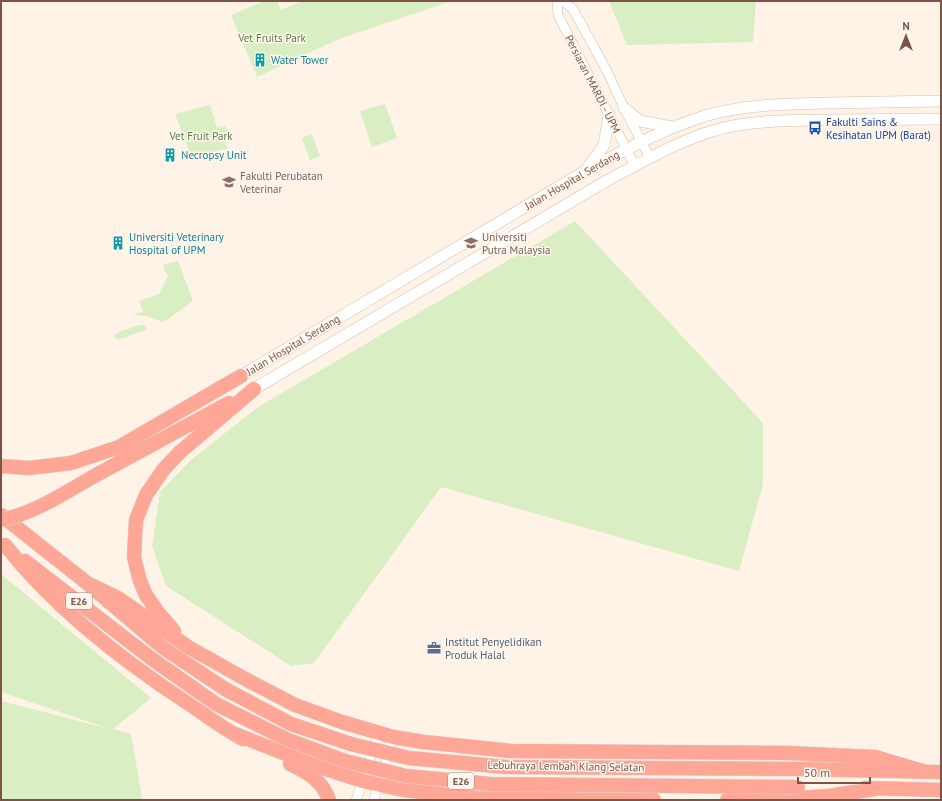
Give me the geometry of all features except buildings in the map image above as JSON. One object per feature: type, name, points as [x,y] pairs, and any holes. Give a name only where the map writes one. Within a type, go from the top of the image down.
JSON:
[{"type":"highway","points":[[1,466],[29,468],[71,463],[118,447],[241,376]]},
{"type":"highway","points":[[1,520],[16,517],[44,504],[254,389]]},
{"type":"highway","points":[[188,647],[157,612],[146,595],[140,581],[134,557],[136,520],[146,495],[163,470],[180,452],[254,389]]},
{"type":"highway","name":"Lebuhraya Lembah Klang Selatan","points":[[1,515],[87,583],[162,646],[225,689],[291,724],[351,744],[409,758],[506,767],[799,769],[941,772]]},
{"type":"highway","points":[[3,544],[36,582],[100,640],[162,687],[235,734],[309,774],[318,782],[327,794],[329,800]]},
{"type":"highway","name":"Lebuhraya Lembah Klang Selatan","points":[[3,544],[152,659],[216,704],[286,739],[345,761],[406,776],[490,784],[941,790]]},
{"type":"highway","points":[[87,583],[118,598],[188,647],[295,705],[342,722],[386,735],[424,742],[511,751],[788,753],[875,757],[926,772]]},
{"type":"highway","points":[[235,734],[314,765],[363,781],[403,790],[477,798],[654,800]]},
{"type":"highway","points":[[727,800],[829,796],[874,789]]},
{"type":"highway","points":[[415,800],[448,795]]},
{"type":"main road","name":"Jalan Hospital Serdang","points":[[241,376],[587,170],[641,141],[673,127],[710,115],[736,110],[786,104],[941,101]]},
{"type":"main road","points":[[624,108],[640,121],[673,127]]},
{"type":"main road","points":[[587,170],[604,145],[609,115]]},
{"type":"main road","name":"Jalan Hospital Serdang","points":[[254,389],[608,180],[650,158],[693,139],[738,125],[788,120],[941,119]]},
{"type":"street","name":"Persiaran MARDI - UPM","points":[[557,1],[558,16],[635,166]]},
{"type":"street","name":"Persiaran MARDI - UPM","points":[[564,1],[573,9],[608,73],[650,158]]},
{"type":"street","points":[[356,800],[363,781],[386,735]]},
{"type":"street","points":[[374,800],[378,785],[386,735]]},
{"type":"green space","name":"Vet Fruits Park","points":[[264,1],[277,1],[281,10],[303,1],[449,2],[339,39],[257,77],[231,15]]},
{"type":"green space","points":[[609,1],[756,1],[753,42],[627,45]]},
{"type":"green space","points":[[385,104],[397,138],[372,147],[360,111]]},
{"type":"green space","name":"Vet Fruit Park","points":[[210,105],[217,128],[225,126],[229,135],[225,144],[228,148],[192,158],[175,114]]},
{"type":"green space","points":[[312,134],[320,156],[310,160],[302,138]]},
{"type":"green space","points":[[575,221],[763,423],[763,484],[739,571],[441,487],[314,663],[291,666],[166,586],[152,546],[160,492],[191,460],[258,407]]},
{"type":"green space","points":[[178,261],[193,301],[162,322],[147,316],[133,315],[143,311],[139,301],[159,294],[169,274],[165,272],[163,265]]},
{"type":"green space","points":[[144,325],[147,329],[118,340],[115,338],[115,335],[121,331]]},
{"type":"green space","points":[[1,574],[151,698],[113,729],[131,734],[142,798],[139,800],[1,800],[1,701],[110,729],[1,692]]},
{"type":"place","name":"Water Tower","points":[[260,60]]},
{"type":"place","name":"Fakulti Sains & Kesihatan UPM (Barat)","points":[[815,128]]},
{"type":"place","name":"Necropsy Unit","points":[[170,155]]},
{"type":"place","name":"Fakulti Perubatan Veterinar","points":[[229,182]]},
{"type":"place","name":"Universiti Veterinary Hospital of UPM","points":[[118,243]]},
{"type":"place","name":"Universiti Putra Malaysia","points":[[471,243]]},
{"type":"place","name":"Institut Penyelidikan Produk Halal","points":[[434,648]]}]
